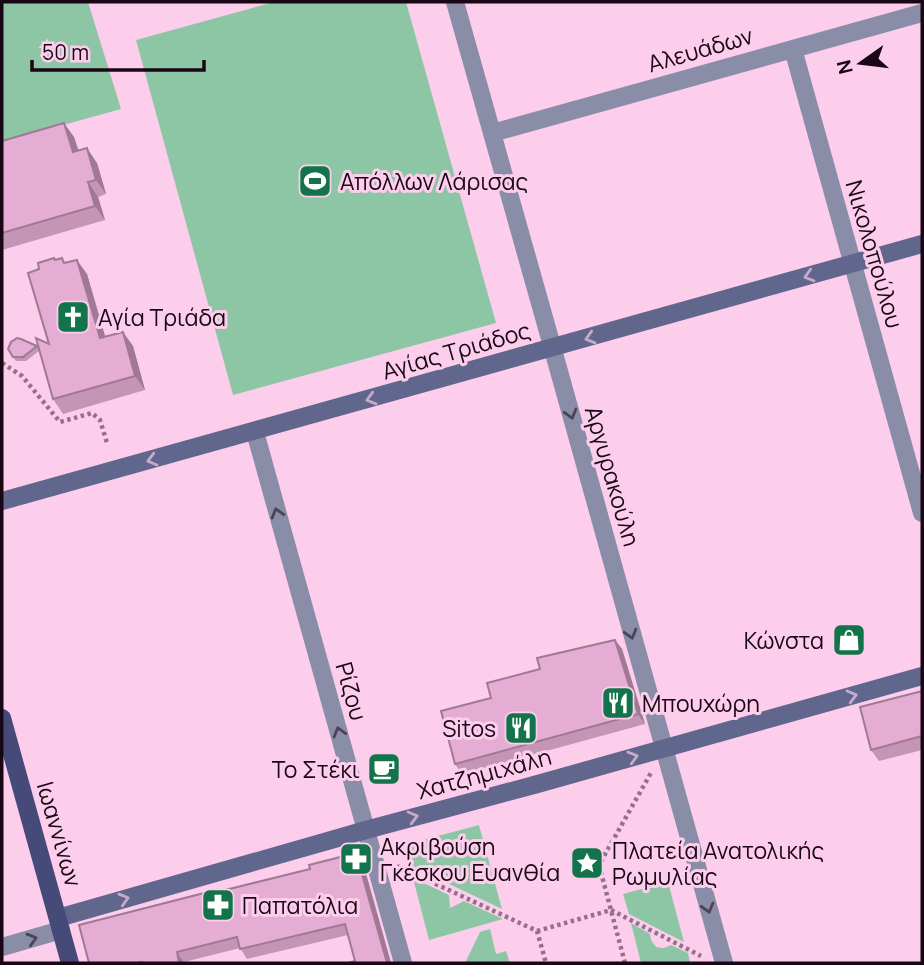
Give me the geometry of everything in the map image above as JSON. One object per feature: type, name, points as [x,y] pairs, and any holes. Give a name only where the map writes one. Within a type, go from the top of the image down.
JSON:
[{"type":"main road","name":"Ιωαννίνων","points":[[2,718],[71,963]]},
{"type":"street","name":"Αργυρακούλη","points":[[455,2],[552,349],[660,756],[722,957]]},
{"type":"street","name":"Αλευάδων","points":[[492,133],[922,13]]},
{"type":"street","name":"Νικολοπούλου","points":[[793,49],[922,513]]},
{"type":"street","name":"Αγίας Τριάδος","points":[[2,502],[922,244]]},
{"type":"street","name":"Ρίζου","points":[[254,432],[403,963]]},
{"type":"street","name":"Χατζημιχάλη","points":[[2,947],[60,924],[366,830],[660,756],[922,676]]},
{"type":"path","points":[[2,363],[22,376],[60,422],[92,413],[100,420],[107,443]]},
{"type":"path","points":[[625,963],[599,865],[660,756]]},
{"type":"path","points":[[373,855],[537,931],[611,910],[701,956],[722,957]]},
{"type":"path","points":[[537,931],[545,963]]},
{"type":"green space","points":[[2,2],[88,2],[121,109],[2,142]]},
{"type":"green space","name":"Απόλλων Λάρισας","points":[[274,2],[406,2],[496,323],[233,395],[136,40]]},
{"type":"green space","points":[[479,825],[502,909],[409,865],[404,845]]},
{"type":"green space","points":[[413,878],[449,895],[450,908],[464,901],[503,919],[429,940]]},
{"type":"green space","points":[[668,882],[684,942],[629,914],[623,894]]},
{"type":"green space","points":[[631,923],[650,934],[656,947],[671,945],[688,953],[690,963],[641,963]]},
{"type":"green space","points":[[490,929],[496,954],[506,951],[510,963],[465,963],[480,932]]},
{"type":"building","points":[[64,123],[73,152],[87,148],[96,180],[88,182],[95,206],[2,233],[2,141]]},
{"type":"building","name":"Αγία Τριάδα","points":[[62,258],[64,263],[77,260],[100,338],[123,332],[135,376],[53,399],[36,338],[49,344],[28,273],[39,269],[38,263]]},
{"type":"building","points":[[17,338],[37,346],[23,357],[13,357],[8,349],[11,342]]},
{"type":"building","points":[[615,640],[638,714],[455,764],[441,711],[491,698],[487,683],[540,669],[537,658]]},
{"type":"building","points":[[922,691],[922,736],[871,750],[860,707]]},
{"type":"building","points":[[356,853],[387,963],[348,963],[355,961],[345,924],[240,949],[237,937],[177,952],[179,963],[89,963],[79,925],[310,869],[309,865]]},
{"type":"place","name":"Απόλλων Λάρισας","points":[[315,181]]},
{"type":"place","name":"Αγία Τριάδα","points":[[73,317]]},
{"type":"place","name":"Κώνστα","points":[[849,640]]},
{"type":"place","name":"Μπουχώρη","points":[[618,703]]},
{"type":"place","name":"Sitos","points":[[521,728]]},
{"type":"place","name":"Το Στέκι","points":[[384,769]]},
{"type":"place","name":"Ακριβούση Γκέσκου Ευανθία","points":[[356,859]]},
{"type":"place","name":"Πλατεία Ανατολικής Ρωμυλίας","points":[[587,863]]},
{"type":"place","name":"Παπατόλια","points":[[218,905]]}]
